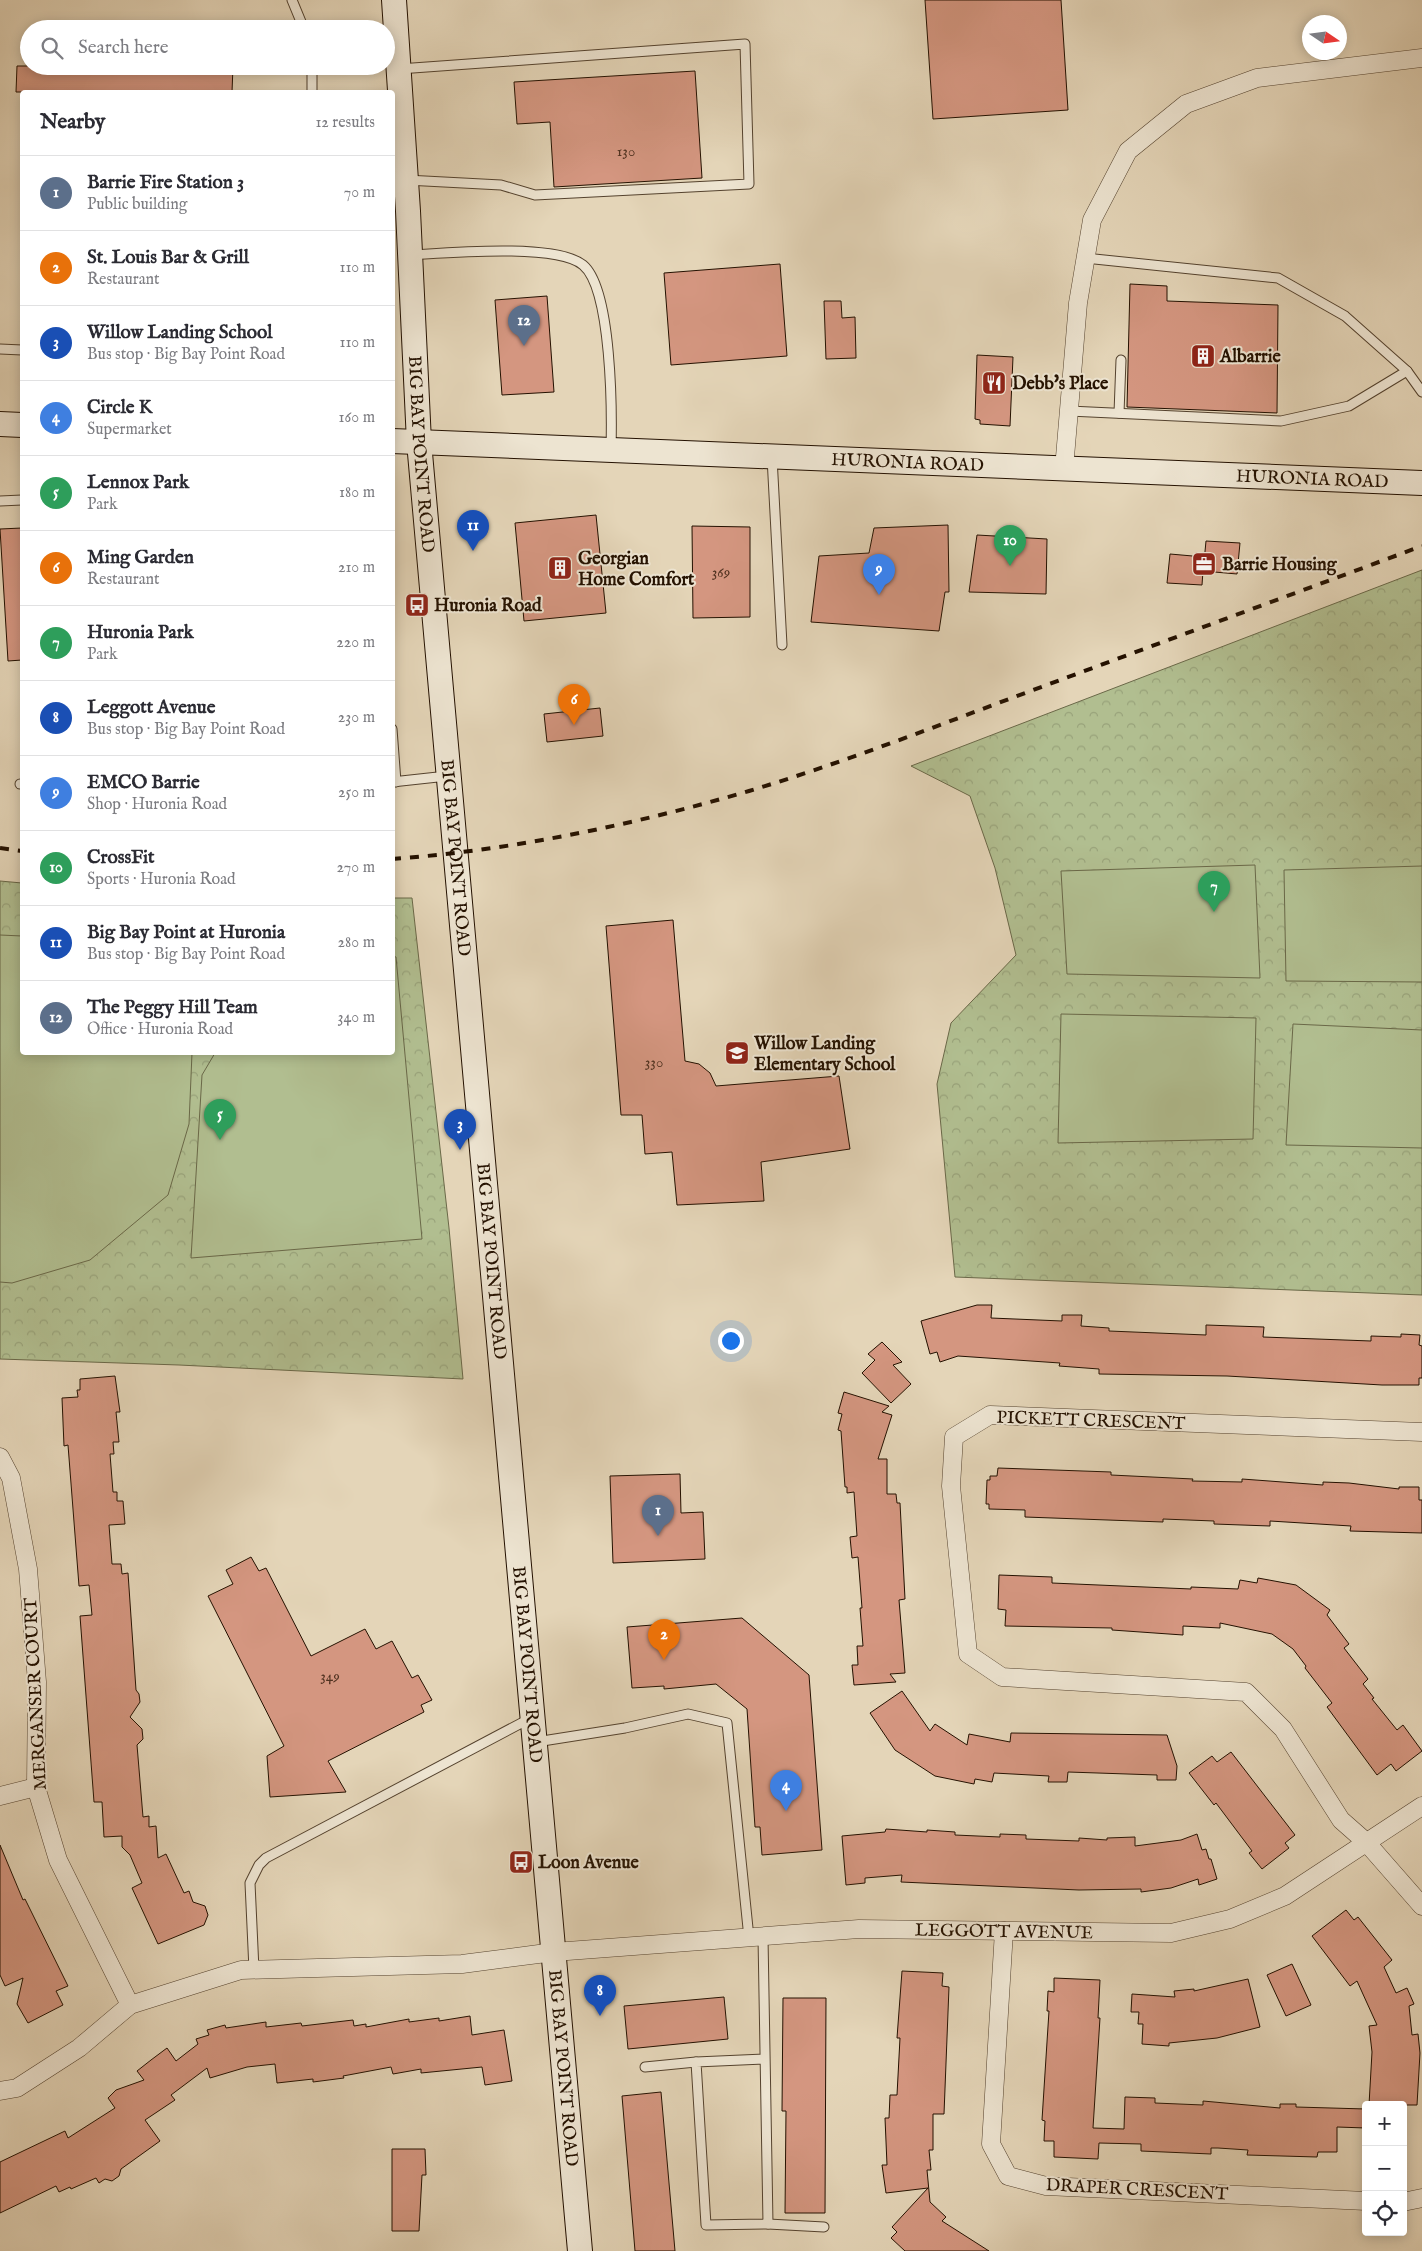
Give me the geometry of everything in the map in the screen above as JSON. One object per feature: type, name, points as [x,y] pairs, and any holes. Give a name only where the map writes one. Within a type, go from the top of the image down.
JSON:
[{"type":"street","name":"BIG BAY POINT ROAD","points":[[394,0],[394,20]]},
{"type":"street","points":[[1064,469],[1078,303],[1092,220],[1128,151],[1186,104],[1257,78],[1422,58]]},
{"type":"street","name":"BIG BAY POINT ROAD","points":[[395,64],[406,180],[419,442],[580,2251]]},
{"type":"street","points":[[0,424],[20,425]]},
{"type":"street","name":"HURONIA ROAD","points":[[395,441],[1422,483]]},
{"type":"street","name":"PICKETT CRESCENT","points":[[1366,1842],[1341,1820],[1283,1729],[1246,1692],[1002,1678],[968,1654],[951,1486],[954,1437],[990,1415],[1422,1432]]},
{"type":"street","name":"MERGANSER COURT","points":[[0,1457],[10,1478],[28,1569],[37,1682],[36,1787],[58,1860],[130,2005]]},
{"type":"street","points":[[0,1796],[36,1787]]},
{"type":"street","name":"LEGGOTT AVENUE","points":[[554,1952],[860,1929],[1171,1932],[1230,1919],[1285,1896],[1422,1806]]},
{"type":"street","points":[[1366,1842],[1422,1906]]},
{"type":"street","name":"DRAPER CRESCENT","points":[[1004,1931],[991,2144],[1008,2176],[1046,2186],[1362,2201]]},
{"type":"street","points":[[0,2091],[17,2088],[79,2048],[130,2005],[241,1970],[462,1964],[554,1952]]},
{"type":"street","points":[[1407,2201],[1422,2198]]},
{"type":"lane","points":[[292,0],[300,20]]},
{"type":"lane","points":[[395,54],[745,44],[748,184],[535,195],[501,185],[406,180]]},
{"type":"lane","points":[[312,75],[312,90]]},
{"type":"lane","points":[[410,255],[519,252],[558,256],[584,266],[595,285],[606,328],[612,396],[612,450]]},
{"type":"lane","points":[[1085,258],[1278,278],[1345,316],[1407,371],[1422,392]]},
{"type":"lane","points":[[0,349],[20,350]]},
{"type":"lane","points":[[1119,413],[1122,360]]},
{"type":"lane","points":[[1069,411],[1281,421],[1349,406],[1407,371]]},
{"type":"lane","points":[[772,457],[782,645]]},
{"type":"lane","points":[[0,501],[20,500]]},
{"type":"lane","points":[[395,782],[449,776]]},
{"type":"lane","points":[[535,1742],[625,1728],[688,1714],[727,1723],[756,1937],[765,2059],[768,2224]]},
{"type":"lane","points":[[254,1970],[250,1883],[259,1865],[266,1858],[533,1717]]},
{"type":"lane","points":[[645,2067],[696,2062],[765,2059]]},
{"type":"lane","points":[[696,2062],[706,2225],[768,2224],[824,2227]]},
{"type":"green space","points":[[1422,570],[1422,1295],[955,1277],[937,1084],[951,1023],[1016,955],[995,868],[970,796],[911,766]]},
{"type":"green space","points":[[1255,865],[1260,978],[1067,974],[1061,871]]},
{"type":"green space","points":[[1422,866],[1422,982],[1286,981],[1284,870]]},
{"type":"green space","points":[[0,881],[20,883],[20,1055],[395,1055],[395,898],[412,898],[449,1228],[463,1379],[179,1365],[0,1359]]},
{"type":"green space","points":[[0,935],[20,936],[20,1055],[192,1055],[189,1124],[168,1195],[90,1260],[12,1283],[0,1282]]},
{"type":"green space","points":[[396,957],[422,1239],[191,1258],[202,1075],[214,1055],[395,1055]]},
{"type":"green space","points":[[1061,1014],[1256,1018],[1253,1139],[1058,1143]]},
{"type":"green space","points":[[1293,1024],[1422,1030],[1422,1148],[1286,1145]]},
{"type":"building","points":[[925,0],[1061,0],[1068,110],[933,119]]},
{"type":"building","points":[[17,66],[20,66],[20,75],[233,75],[232,90],[20,90],[20,92],[16,92]]},
{"type":"building","points":[[695,71],[702,178],[554,187],[550,122],[517,124],[514,82]]},
{"type":"building","points":[[780,264],[787,356],[671,365],[664,273]]},
{"type":"building","name":"Albarrie","points":[[1130,284],[1167,286],[1167,301],[1278,305],[1277,413],[1127,407]]},
{"type":"building","points":[[547,296],[554,392],[502,395],[495,300]]},
{"type":"building","points":[[824,301],[841,301],[842,318],[855,317],[856,358],[826,359]]},
{"type":"building","name":"Debb's Place","points":[[977,355],[1013,357],[1010,426],[980,424],[980,420],[975,419]]},
{"type":"building","name":"Georgian Home Comfort","points":[[596,515],[606,613],[524,621],[515,523]]},
{"type":"building","points":[[948,525],[949,592],[945,592],[939,631],[811,622],[819,556],[869,553],[874,528]]},
{"type":"building","points":[[692,526],[750,527],[750,617],[693,618]]},
{"type":"building","points":[[20,528],[20,660],[8,661],[0,529]]},
{"type":"building","points":[[977,535],[1047,539],[1046,594],[969,592]]},
{"type":"building","name":"Barrie Housing","points":[[1206,541],[1240,543],[1237,574],[1203,571],[1202,585],[1167,583],[1170,554],[1204,557],[1204,562]]},
{"type":"building","points":[[600,708],[603,736],[547,742],[544,714]]},
{"type":"building","points":[[673,920],[685,1061],[699,1064],[710,1073],[716,1086],[839,1076],[850,1149],[761,1162],[764,1201],[677,1205],[672,1152],[645,1154],[642,1115],[621,1115],[606,926]]},
{"type":"building","points":[[977,1305],[992,1305],[991,1318],[1062,1321],[1062,1315],[1082,1315],[1081,1326],[1109,1328],[1109,1331],[1206,1335],[1206,1325],[1264,1327],[1263,1337],[1371,1341],[1371,1336],[1401,1337],[1401,1334],[1420,1335],[1422,1378],[1419,1378],[1419,1385],[1382,1385],[1227,1376],[1099,1374],[1099,1369],[1059,1366],[1060,1363],[958,1356],[940,1362],[937,1352],[930,1354],[921,1321]]},
{"type":"building","points":[[882,1342],[902,1362],[893,1365],[911,1384],[891,1403],[862,1373],[875,1360],[868,1354]]},
{"type":"building","points":[[115,1376],[120,1412],[116,1412],[119,1442],[113,1442],[114,1454],[110,1454],[113,1492],[117,1492],[117,1501],[123,1501],[125,1524],[109,1525],[112,1564],[121,1564],[122,1574],[128,1573],[136,1690],[139,1694],[140,1702],[130,1717],[142,1729],[143,1739],[137,1745],[143,1817],[149,1816],[149,1827],[156,1826],[158,1858],[166,1854],[184,1893],[189,1891],[193,1902],[205,1906],[208,1915],[204,1925],[158,1944],[132,1888],[142,1883],[130,1855],[122,1847],[122,1836],[104,1837],[102,1802],[94,1802],[80,1616],[92,1615],[89,1585],[79,1586],[68,1445],[64,1446],[62,1398],[78,1397],[77,1390],[80,1390],[80,1379]]},
{"type":"building","points":[[844,1392],[889,1406],[882,1412],[892,1415],[878,1459],[887,1459],[887,1494],[896,1494],[897,1503],[900,1503],[905,1599],[899,1600],[905,1673],[890,1674],[896,1682],[854,1685],[852,1665],[858,1665],[857,1646],[863,1646],[860,1608],[862,1608],[858,1557],[852,1558],[850,1537],[857,1536],[854,1492],[847,1493],[847,1487],[845,1487],[841,1431],[838,1430],[842,1414],[838,1413]]},
{"type":"building","points":[[998,1468],[1111,1472],[1111,1475],[1193,1479],[1192,1481],[1242,1482],[1242,1479],[1323,1485],[1323,1482],[1349,1483],[1399,1489],[1399,1487],[1419,1487],[1419,1500],[1422,1500],[1422,1533],[1350,1531],[1351,1526],[1270,1521],[1270,1526],[1214,1524],[1214,1521],[1163,1519],[1163,1522],[1025,1517],[1025,1510],[989,1509],[989,1504],[986,1504],[987,1480],[990,1480],[990,1476],[997,1476]]},
{"type":"building","points":[[680,1474],[681,1513],[703,1512],[705,1559],[613,1563],[610,1476]]},
{"type":"building","points":[[251,1557],[259,1571],[266,1568],[311,1656],[365,1629],[376,1649],[392,1641],[412,1678],[418,1675],[432,1700],[421,1705],[424,1712],[328,1761],[346,1792],[270,1797],[267,1756],[284,1746],[208,1596],[233,1584],[226,1570]]},
{"type":"building","points":[[999,1575],[1052,1577],[1052,1583],[1191,1589],[1191,1587],[1238,1589],[1240,1580],[1257,1583],[1258,1578],[1296,1585],[1330,1610],[1327,1615],[1349,1644],[1344,1648],[1368,1679],[1363,1684],[1374,1698],[1372,1699],[1397,1730],[1403,1725],[1422,1751],[1396,1771],[1391,1764],[1377,1775],[1327,1707],[1332,1703],[1305,1668],[1306,1666],[1293,1649],[1272,1634],[1220,1623],[1220,1628],[1183,1626],[1183,1635],[1112,1630],[1112,1628],[1005,1626],[1006,1610],[998,1609]]},
{"type":"building","points":[[742,1618],[809,1675],[822,1850],[762,1855],[760,1827],[755,1827],[747,1709],[716,1684],[664,1689],[664,1686],[632,1688],[627,1627]]},
{"type":"building","points":[[902,1691],[930,1731],[935,1724],[967,1745],[969,1734],[1010,1742],[1011,1733],[1167,1735],[1177,1766],[1176,1780],[1157,1780],[1157,1775],[1068,1772],[1067,1782],[1048,1782],[1049,1776],[994,1773],[992,1782],[975,1779],[974,1784],[935,1776],[895,1750],[870,1713]]},
{"type":"building","points":[[1231,1752],[1295,1835],[1285,1843],[1289,1848],[1262,1869],[1249,1853],[1252,1851],[1216,1803],[1214,1805],[1189,1773],[1212,1756],[1217,1762]]},
{"type":"building","points":[[886,1829],[927,1832],[927,1830],[955,1832],[955,1835],[1000,1837],[1000,1834],[1026,1835],[1026,1839],[1079,1841],[1079,1838],[1107,1840],[1107,1838],[1135,1837],[1135,1846],[1181,1840],[1197,1834],[1202,1850],[1206,1849],[1209,1859],[1211,1859],[1217,1879],[1199,1885],[1198,1879],[1171,1888],[1141,1892],[1141,1889],[1079,1890],[901,1882],[902,1875],[865,1878],[865,1883],[846,1885],[842,1836],[885,1832]]},
{"type":"building","points":[[0,1845],[23,1900],[25,1899],[68,1986],[56,1991],[63,2005],[28,2023],[17,2004],[23,1978],[5,1986],[0,1975]]},
{"type":"building","points":[[1346,1910],[1354,1920],[1358,1917],[1392,1960],[1384,1967],[1396,1993],[1407,1988],[1414,2004],[1409,2006],[1412,2035],[1418,2034],[1420,2053],[1417,2105],[1407,2105],[1407,2101],[1369,2101],[1372,2052],[1369,2026],[1377,2025],[1357,1981],[1350,1986],[1312,1936]]},
{"type":"building","points":[[1292,1964],[1311,2005],[1286,2016],[1267,1975]]},
{"type":"building","points":[[902,1971],[943,1973],[942,1986],[949,1987],[944,2114],[933,2114],[933,2150],[929,2150],[931,2170],[927,2170],[930,2202],[946,2217],[942,2221],[989,2251],[905,2251],[891,2238],[897,2232],[892,2227],[928,2188],[886,2193],[882,2165],[887,2165],[885,2118],[889,2118],[890,2095],[897,2095],[900,2038],[897,2038]]},
{"type":"building","points":[[1054,1978],[1100,1980],[1098,2018],[1100,2018],[1093,2128],[1124,2129],[1125,2097],[1155,2098],[1155,2103],[1203,2105],[1203,2101],[1280,2108],[1280,2104],[1296,2104],[1296,2107],[1362,2109],[1362,2128],[1337,2127],[1337,2152],[1318,2152],[1317,2157],[1247,2155],[1248,2150],[1218,2148],[1211,2148],[1211,2154],[1141,2151],[1141,2144],[1099,2143],[1098,2159],[1054,2157],[1054,2141],[1044,2141],[1045,2121],[1042,2120],[1049,2011],[1047,2011],[1048,1991],[1054,1992]]},
{"type":"building","points":[[1248,1979],[1260,2027],[1217,2038],[1169,2043],[1169,2046],[1142,2044],[1143,2024],[1138,2024],[1139,2012],[1131,2012],[1132,1994],[1175,1997],[1174,1991],[1194,1989],[1194,1991]]},
{"type":"building","points":[[724,1997],[728,2039],[628,2049],[624,2006]]},
{"type":"building","points":[[783,1998],[826,1998],[825,2213],[785,2213],[786,2111],[782,2111]]},
{"type":"building","points":[[470,2016],[472,2035],[504,2030],[512,2081],[485,2085],[482,2067],[421,2073],[421,2069],[393,2074],[391,2067],[343,2076],[344,2078],[313,2082],[313,2079],[277,2083],[275,2064],[247,2067],[210,2078],[207,2068],[171,2095],[175,2100],[145,2120],[160,2141],[121,2169],[119,2176],[112,2181],[105,2179],[99,2183],[96,2178],[59,2192],[56,2186],[0,2213],[0,2162],[65,2131],[68,2138],[115,2108],[108,2098],[116,2090],[144,2080],[137,2071],[151,2060],[167,2048],[176,2061],[198,2044],[196,2039],[209,2035],[207,2030],[225,2025],[226,2028],[266,2022],[266,2027],[301,2023],[302,2026],[353,2020],[354,2026],[366,2024],[366,2027],[409,2019],[409,2022],[439,2018],[439,2021]]},
{"type":"building","points":[[661,2092],[675,2251],[635,2251],[622,2096]]},
{"type":"building","points":[[392,2149],[425,2149],[426,2175],[422,2175],[419,2231],[392,2231]]},
{"type":"railway","points":[[395,859],[483,849],[572,834],[661,815],[749,791],[819,769],[888,744],[1422,546]]},
{"type":"railway","points":[[0,848],[20,851]]},
{"type":"place","name":"The Peggy Hill Team","points":[[524,346]]},
{"type":"place","name":"Albarrie","points":[[1203,356]]},
{"type":"place","name":"Debb's Place","points":[[994,383]]},
{"type":"place","name":"Big Bay Point at Huronia","points":[[473,551]]},
{"type":"place","name":"Barrie Housing","points":[[1204,564]]},
{"type":"place","name":"CrossFit","points":[[1010,566]]},
{"type":"place","name":"Georgian Home Comfort","points":[[560,568]]},
{"type":"place","name":"EMCO Barrie","points":[[879,595]]},
{"type":"place","name":"Huronia Road","points":[[417,605]]},
{"type":"place","name":"Ming Garden","points":[[574,725]]},
{"type":"place","name":"Huronia Park","points":[[1214,912]]},
{"type":"place","name":"Willow Landing Elementary School","points":[[737,1053]]},
{"type":"place","name":"Lennox Park","points":[[220,1140]]},
{"type":"place","name":"Willow Landing School","points":[[460,1150]]},
{"type":"place","name":"Barrie Fire Station 3","points":[[658,1536]]},
{"type":"place","name":"St. Louis Bar & Grill","points":[[664,1660]]},
{"type":"place","name":"Circle K","points":[[786,1811]]},
{"type":"place","name":"Loon Avenue","points":[[521,1862]]},
{"type":"place","name":"Leggott Avenue","points":[[600,2016]]}]
